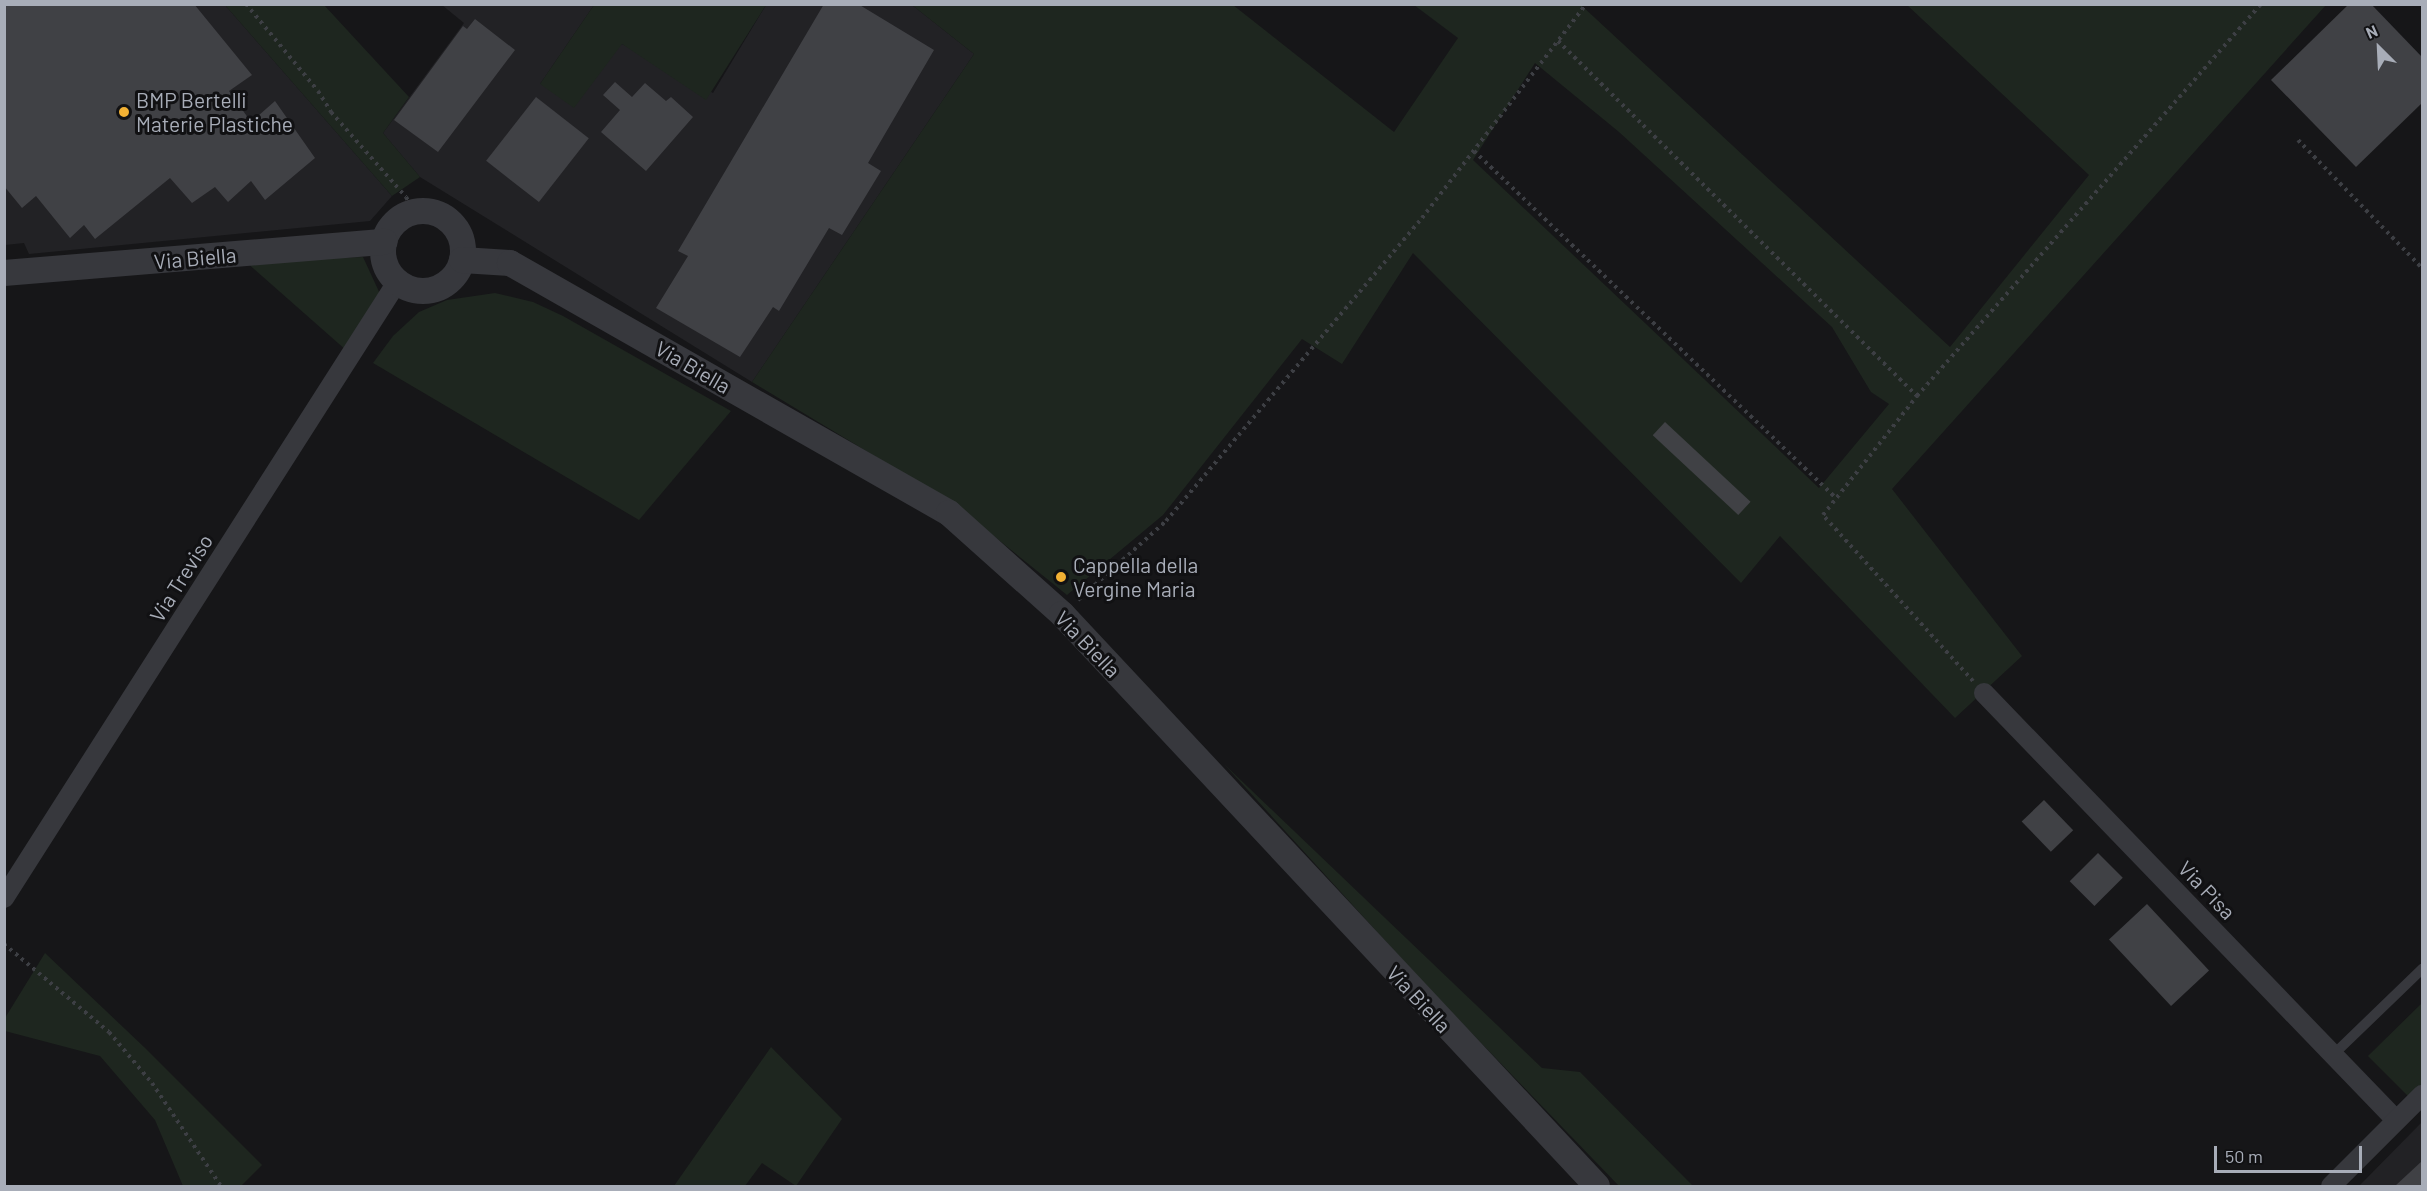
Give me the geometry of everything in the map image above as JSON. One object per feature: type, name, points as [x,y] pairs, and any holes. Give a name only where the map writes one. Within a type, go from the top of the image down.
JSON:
[{"type":"street","points":[[415,213],[440,215],[451,223],[463,246],[462,260],[457,272],[436,289],[423,291],[397,282],[385,263],[385,242],[396,223],[415,213]]},
{"type":"street","name":"Via Biella","points":[[4,273],[385,242]]},
{"type":"street","name":"Via Biella","points":[[462,260],[510,263],[949,513],[1062,614],[1597,1186]]},
{"type":"street","name":"Via Treviso","points":[[4,898],[397,282]]},
{"type":"street","name":"Via Pisa","points":[[1984,693],[2396,1120]]},
{"type":"street","points":[[2331,1186],[2422,1095]]},
{"type":"lane","points":[[2333,1055],[2422,969]]},
{"type":"path","points":[[246,4],[318,91],[331,112],[406,197],[415,213]]},
{"type":"path","points":[[1576,4],[1582,10]]},
{"type":"path","points":[[1062,614],[1166,521],[1422,218],[1586,4]]},
{"type":"path","points":[[1984,693],[1823,515],[1917,396],[2261,4]]},
{"type":"path","points":[[1558,41],[1917,396]]},
{"type":"path","points":[[2298,140],[2422,268]]},
{"type":"path","points":[[1474,151],[1836,498]]},
{"type":"path","points":[[4,944],[109,1032],[152,1083],[221,1186]]},
{"type":"shaded area","name":"BMP Bertelli Materie Plastiche","points":[[5,5],[225,5],[392,196],[370,221],[29,254],[24,243],[5,245]]},
{"type":"shaded area","points":[[225,5],[324,5],[409,97],[383,133],[420,177],[392,196]]},
{"type":"shaded area","points":[[442,5],[594,5],[540,84],[622,44],[713,93],[766,5],[912,5],[974,54],[752,382],[420,177],[383,133],[464,23]]},
{"type":"shaded area","points":[[594,5],[766,5],[706,100],[622,44],[574,108],[540,84]]},
{"type":"shaded area","points":[[912,5],[1233,5],[1394,132],[1458,38],[1414,5],[1581,5],[1950,347],[2089,175],[1907,5],[2326,5],[1892,489],[2022,656],[1955,718],[1780,536],[1741,583],[1413,253],[1342,364],[1302,339],[1163,515],[1067,595],[954,504],[752,382],[974,54]],"holes":[[[1535,63],[1619,132],[1832,327],[1871,392],[1889,404],[1819,488],[1473,160]]]},
{"type":"shaded area","points":[[363,257],[381,296],[347,351],[245,261]]},
{"type":"shaded area","points":[[495,293],[533,302],[563,316],[731,411],[639,520],[373,363],[393,336],[419,312],[447,300]]},
{"type":"shaded area","points":[[1224,764],[1542,1068],[1580,1072],[1693,1186],[1619,1186],[1432,992]]},
{"type":"shaded area","points":[[45,953],[144,1047],[262,1165],[241,1186],[183,1186],[155,1120],[100,1056],[5,1031],[5,1018]]},
{"type":"shaded area","points":[[2422,1003],[2422,1084],[2409,1097],[2368,1056]]},
{"type":"shaded area","points":[[771,1047],[842,1119],[796,1186],[762,1163],[745,1186],[674,1186]]},
{"type":"shaded area","points":[[2422,1122],[2422,1186],[2359,1186]]},
{"type":"building","name":"BMP Bertelli Materie Plastiche","points":[[4,4],[194,4],[252,75],[229,91],[251,122],[275,101],[315,158],[265,200],[251,181],[228,202],[215,187],[192,203],[170,178],[95,239],[84,225],[70,238],[36,196],[22,208],[4,186]]},
{"type":"building","points":[[824,4],[858,4],[934,50],[868,163],[881,171],[842,235],[829,228],[779,311],[773,307],[740,357],[656,308],[688,256],[678,251]]},
{"type":"building","points":[[2349,4],[2371,4],[2422,57],[2422,103],[2356,167],[2271,80]]},
{"type":"building","points":[[475,19],[515,50],[438,152],[394,120],[463,26],[467,29]]},
{"type":"building","points":[[615,82],[632,97],[645,83],[666,101],[671,97],[693,117],[646,171],[601,132],[620,110],[603,95]]},
{"type":"building","points":[[536,97],[589,138],[539,202],[486,161]]},
{"type":"building","points":[[1665,422],[1751,502],[1738,515],[1653,435]]},
{"type":"building","points":[[2044,800],[2073,830],[2051,852],[2022,822]]},
{"type":"building","points":[[2098,853],[2123,878],[2094,906],[2070,881]]},
{"type":"building","points":[[2147,904],[2209,971],[2171,1006],[2109,939]]},
{"type":"building","points":[[2422,1161],[2422,1186],[2395,1186]]},
{"type":"place","name":"BMP Bertelli Materie Plastiche","points":[[124,112]]},
{"type":"place","name":"Cappella della Vergine Maria","points":[[1061,577]]}]
